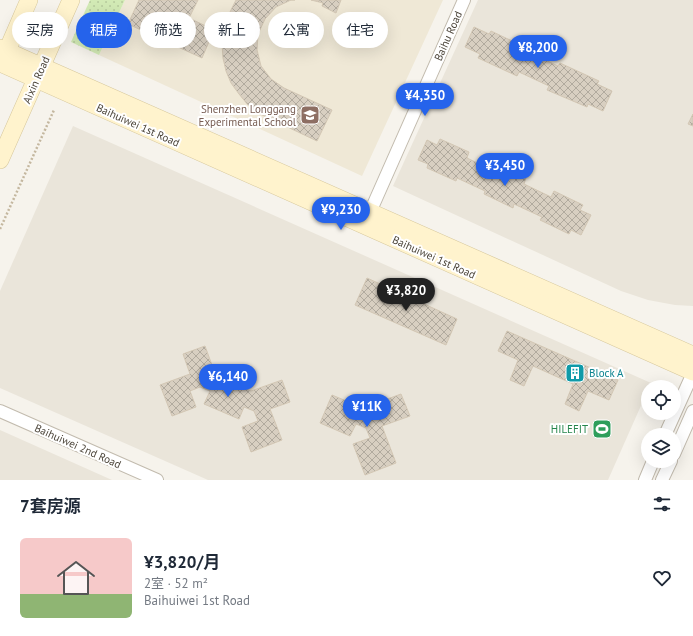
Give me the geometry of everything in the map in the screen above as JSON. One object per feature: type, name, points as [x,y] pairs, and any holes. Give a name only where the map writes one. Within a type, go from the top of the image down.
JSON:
[{"type":"street","points":[[2,58],[30,0]]},
{"type":"street","name":"Aixin Road","points":[[0,160],[71,0]]},
{"type":"street","name":"Baihu Road","points":[[366,219],[464,0]]},
{"type":"street","name":"Baihuiwei 1st Road","points":[[2,58],[39,73],[366,219],[693,372]]},
{"type":"street","name":"Baihuiwei 1st Road","points":[[366,219],[693,355]]},
{"type":"street","points":[[668,428],[693,372]]},
{"type":"street","name":"Baihuiwei 2nd Road","points":[[0,411],[157,480]]},
{"type":"street","points":[[681,438],[693,411]]},
{"type":"street","points":[[645,480],[650,468]]},
{"type":"street","points":[[662,480],[668,468]]},
{"type":"path","points":[[0,229],[54,110]]},
{"type":"shaded area","name":"Shenzhen Longgang Experimental School","points":[[125,0],[443,0],[362,176],[99,55],[102,48],[132,48],[132,12],[119,12]]},
{"type":"shaded area","points":[[478,0],[693,0],[693,306],[675,305],[648,300],[621,291],[393,186]]},
{"type":"shaded area","points":[[73,126],[644,380],[641,380],[641,406],[608,480],[208,480],[0,388],[0,291]]},
{"type":"shaded area","points":[[0,430],[112,480],[0,480]]},
{"type":"green space","points":[[90,0],[125,0],[119,12],[85,12]]},
{"type":"green space","points":[[76,31],[76,44],[71,42]]},
{"type":"green space","points":[[84,48],[102,48],[99,55]]},
{"type":"building","points":[[139,0],[198,0],[192,12],[140,12],[140,30],[132,26],[132,15]]},
{"type":"building","points":[[236,0],[291,0],[276,7],[271,12],[268,12],[268,16],[260,30],[260,12],[230,12]]},
{"type":"building","points":[[311,0],[341,0],[336,12],[322,6],[323,3]]},
{"type":"building","points":[[196,21],[204,25],[204,48],[206,48],[202,58],[180,48],[196,48]]},
{"type":"building","points":[[474,27],[489,34],[491,31],[529,49],[528,52],[558,66],[560,63],[599,81],[597,84],[612,91],[603,111],[588,104],[587,107],[547,90],[549,86],[519,72],[517,76],[478,58],[480,54],[465,47]]},
{"type":"building","points":[[222,48],[257,48],[261,66],[271,79],[284,88],[332,110],[317,141],[258,113],[248,105],[231,83],[223,58]]},
{"type":"building","points":[[693,114],[693,126],[688,124]]},
{"type":"building","points":[[440,139],[469,152],[467,158],[494,171],[497,165],[526,178],[524,184],[551,197],[554,191],[583,205],[580,210],[591,215],[581,235],[571,230],[569,234],[540,220],[542,217],[514,204],[513,208],[484,194],[485,191],[457,178],[456,181],[427,168],[428,164],[418,160],[427,140],[437,145]]},
{"type":"building","points":[[367,278],[457,319],[446,345],[355,305]]},
{"type":"building","name":"Block A","points":[[507,331],[618,380],[609,400],[588,391],[579,411],[565,404],[573,384],[533,366],[524,386],[510,380],[518,360],[498,351]]},
{"type":"building","points":[[205,346],[216,376],[251,391],[282,380],[290,402],[270,409],[282,440],[251,452],[242,427],[258,421],[254,411],[244,407],[239,419],[204,404],[210,391],[200,387],[190,391],[196,407],[172,416],[160,385],[190,374],[183,354]]},
{"type":"building","points":[[401,394],[410,416],[382,426],[396,463],[365,475],[353,444],[370,438],[366,428],[356,424],[350,436],[320,423],[332,395],[363,408]]},
{"type":"place","name":"Shenzhen Longgang Experimental School","points":[[310,115]]},
{"type":"place","name":"Block A","points":[[575,373]]},
{"type":"place","name":"HILEFIT","points":[[602,429]]}]
